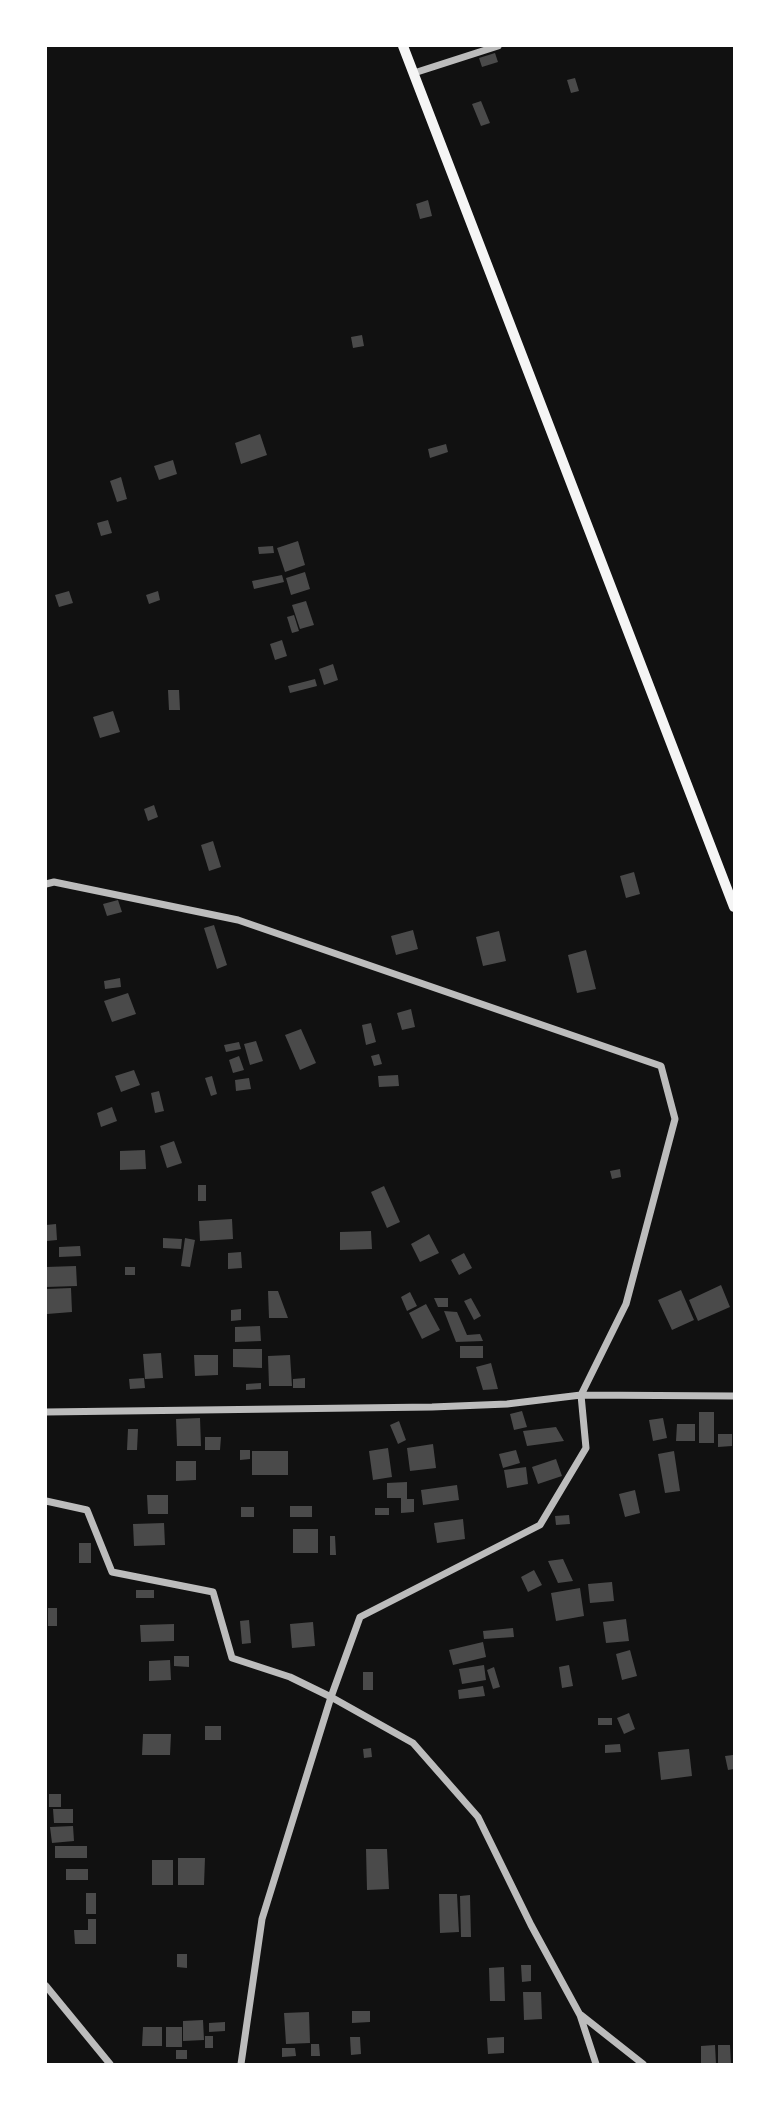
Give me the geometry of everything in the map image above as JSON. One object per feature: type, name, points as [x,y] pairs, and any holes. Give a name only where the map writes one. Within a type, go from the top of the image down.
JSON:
[{"type":"main road","points":[[403,46],[734,907]]},
{"type":"street","points":[[414,73],[498,46]]},
{"type":"street","points":[[46,884],[54,882],[238,920],[661,1066],[675,1119],[626,1304],[581,1395],[586,1448],[540,1525],[360,1617],[331,1697],[262,1919],[241,2064]]},
{"type":"street","points":[[46,1412],[508,1404],[581,1395],[734,1396]]},
{"type":"street","points":[[46,1502],[87,1510],[111,1572],[213,1592],[232,1658],[289,1677],[413,1743],[478,1818],[531,1925],[580,2015],[596,2064]]},
{"type":"street","points":[[46,1986],[110,2064]]},
{"type":"street","points":[[580,2015],[643,2064]]},
{"type":"building","points":[[495,53],[498,62],[482,67],[479,58]]},
{"type":"building","points":[[575,78],[579,91],[571,93],[567,80]]},
{"type":"building","points":[[481,101],[490,123],[481,126],[472,104]]},
{"type":"building","points":[[428,200],[432,216],[420,219],[416,204]]},
{"type":"building","points":[[362,335],[364,346],[353,348],[351,337]]},
{"type":"building","points":[[260,434],[267,455],[241,464],[235,443]]},
{"type":"building","points":[[446,444],[448,452],[430,458],[428,449]]},
{"type":"building","points":[[173,460],[177,474],[159,480],[154,466]]},
{"type":"building","points":[[121,477],[127,499],[117,502],[110,481]]},
{"type":"building","points":[[108,520],[112,533],[101,536],[97,523]]},
{"type":"building","points":[[298,541],[305,565],[285,572],[277,548]]},
{"type":"building","points":[[273,546],[274,553],[259,554],[258,547]]},
{"type":"building","points":[[305,572],[310,589],[291,595],[286,578]]},
{"type":"building","points":[[282,575],[284,582],[254,589],[252,581]]},
{"type":"building","points":[[69,591],[73,603],[59,607],[55,595]]},
{"type":"building","points":[[158,591],[160,600],[149,604],[146,595]]},
{"type":"building","points":[[306,601],[314,625],[300,629],[292,605]]},
{"type":"building","points":[[294,615],[299,631],[292,633],[287,617]]},
{"type":"building","points":[[282,640],[287,656],[275,660],[270,644]]},
{"type":"building","points":[[333,664],[338,680],[324,685],[319,669]]},
{"type":"building","points":[[315,679],[317,686],[290,693],[288,686]]},
{"type":"building","points":[[168,690],[179,690],[180,710],[169,710]]},
{"type":"building","points":[[113,711],[120,732],[100,738],[93,717]]},
{"type":"building","points":[[154,805],[158,817],[148,821],[144,809]]},
{"type":"building","points":[[213,841],[221,867],[209,871],[201,845]]},
{"type":"building","points":[[634,872],[640,894],[626,898],[620,876]]},
{"type":"building","points":[[118,900],[122,912],[107,916],[103,904]]},
{"type":"building","points":[[214,925],[227,965],[217,969],[204,928]]},
{"type":"building","points":[[413,930],[418,949],[396,955],[391,936]]},
{"type":"building","points":[[499,931],[506,961],[483,966],[476,937]]},
{"type":"building","points":[[586,950],[596,989],[577,993],[568,955]]},
{"type":"building","points":[[120,978],[121,987],[105,989],[104,981]]},
{"type":"building","points":[[128,993],[136,1014],[112,1022],[104,1001]]},
{"type":"building","points":[[411,1009],[415,1027],[402,1030],[397,1013]]},
{"type":"building","points":[[371,1023],[376,1042],[366,1045],[362,1025]]},
{"type":"building","points":[[301,1029],[316,1063],[300,1070],[285,1035]]},
{"type":"building","points":[[256,1041],[263,1061],[250,1065],[244,1044]]},
{"type":"building","points":[[239,1042],[241,1049],[226,1052],[224,1045]]},
{"type":"building","points":[[379,1054],[382,1064],[374,1066],[371,1056]]},
{"type":"building","points":[[239,1056],[244,1070],[233,1073],[229,1060]]},
{"type":"building","points":[[134,1070],[140,1085],[121,1092],[115,1076]]},
{"type":"building","points":[[398,1075],[399,1086],[379,1087],[378,1076]]},
{"type":"building","points":[[212,1076],[217,1094],[211,1096],[205,1078]]},
{"type":"building","points":[[249,1078],[251,1089],[236,1091],[235,1080]]},
{"type":"building","points":[[159,1091],[164,1111],[155,1113],[151,1093]]},
{"type":"building","points":[[112,1107],[117,1121],[101,1127],[97,1113]]},
{"type":"building","points":[[174,1141],[182,1163],[167,1168],[160,1146]]},
{"type":"building","points":[[145,1150],[146,1169],[120,1170],[120,1151]]},
{"type":"building","points":[[620,1169],[621,1177],[612,1179],[610,1171]]},
{"type":"building","points":[[198,1185],[206,1185],[206,1201],[198,1201]]},
{"type":"building","points":[[384,1186],[400,1222],[387,1228],[371,1192]]},
{"type":"building","points":[[232,1219],[233,1239],[200,1241],[199,1221]]},
{"type":"building","points":[[56,1224],[57,1240],[47,1241],[46,1225]]},
{"type":"building","points":[[371,1231],[372,1249],[340,1250],[340,1232]]},
{"type":"building","points":[[429,1234],[439,1253],[420,1262],[411,1244]]},
{"type":"building","points":[[163,1238],[182,1239],[181,1249],[163,1248]]},
{"type":"building","points":[[185,1238],[195,1240],[190,1267],[181,1266]]},
{"type":"building","points":[[80,1246],[81,1256],[59,1257],[59,1247]]},
{"type":"building","points":[[241,1252],[242,1268],[228,1269],[228,1253]]},
{"type":"building","points":[[464,1253],[472,1268],[459,1275],[451,1260]]},
{"type":"building","points":[[76,1266],[77,1286],[46,1287],[46,1267]]},
{"type":"building","points":[[125,1267],[135,1267],[135,1275],[125,1275]]},
{"type":"building","points":[[721,1285],[730,1307],[698,1321],[689,1300]]},
{"type":"building","points":[[71,1288],[72,1312],[47,1314],[46,1289]]},
{"type":"building","points":[[681,1290],[694,1320],[672,1330],[658,1300]]},
{"type":"building","points":[[268,1291],[278,1291],[288,1318],[269,1318]]},
{"type":"building","points":[[410,1292],[417,1306],[407,1311],[401,1297]]},
{"type":"building","points":[[434,1298],[448,1298],[448,1307],[438,1307]]},
{"type":"building","points":[[471,1298],[481,1316],[474,1320],[464,1301]]},
{"type":"building","points":[[426,1304],[440,1330],[422,1339],[409,1313]]},
{"type":"building","points":[[241,1309],[241,1320],[231,1321],[231,1310]]},
{"type":"building","points":[[444,1311],[457,1312],[467,1335],[480,1334],[483,1341],[456,1342]]},
{"type":"building","points":[[260,1326],[261,1341],[235,1342],[235,1327]]},
{"type":"building","points":[[460,1346],[483,1346],[483,1358],[460,1358]]},
{"type":"building","points":[[233,1349],[262,1349],[262,1368],[233,1367]]},
{"type":"building","points":[[161,1353],[163,1378],[145,1379],[143,1354]]},
{"type":"building","points":[[194,1355],[218,1355],[218,1375],[195,1376]]},
{"type":"building","points":[[290,1355],[292,1386],[269,1386],[268,1356]]},
{"type":"building","points":[[491,1363],[498,1389],[483,1390],[476,1367]]},
{"type":"building","points":[[144,1378],[145,1388],[130,1389],[129,1379]]},
{"type":"building","points":[[305,1378],[305,1388],[293,1388],[293,1379]]},
{"type":"building","points":[[261,1383],[261,1389],[246,1390],[246,1384]]},
{"type":"building","points":[[522,1411],[527,1427],[514,1430],[510,1414]]},
{"type":"building","points":[[699,1412],[714,1412],[714,1443],[699,1443]]},
{"type":"building","points":[[200,1418],[201,1446],[177,1446],[176,1419]]},
{"type":"building","points":[[663,1418],[667,1438],[653,1441],[649,1420]]},
{"type":"building","points":[[399,1421],[406,1440],[398,1444],[390,1425]]},
{"type":"building","points":[[677,1424],[695,1424],[695,1441],[676,1441]]},
{"type":"building","points":[[556,1427],[564,1441],[527,1446],[523,1431]]},
{"type":"building","points":[[128,1429],[138,1429],[137,1450],[127,1450]]},
{"type":"building","points":[[718,1434],[732,1434],[732,1446],[718,1447]]},
{"type":"building","points":[[205,1437],[221,1437],[220,1450],[205,1450]]},
{"type":"building","points":[[433,1444],[436,1468],[410,1471],[407,1448]]},
{"type":"building","points":[[388,1448],[392,1477],[373,1480],[369,1451]]},
{"type":"building","points":[[240,1450],[250,1450],[250,1459],[240,1460]]},
{"type":"building","points":[[516,1450],[520,1463],[503,1468],[499,1454]]},
{"type":"building","points":[[252,1451],[288,1451],[288,1475],[252,1475]]},
{"type":"building","points":[[674,1451],[680,1491],[665,1493],[658,1454]]},
{"type":"building","points":[[556,1459],[562,1476],[538,1484],[532,1467]]},
{"type":"building","points":[[176,1461],[196,1461],[196,1480],[176,1481]]},
{"type":"building","points":[[526,1467],[528,1484],[507,1488],[504,1470]]},
{"type":"building","points":[[407,1482],[407,1499],[414,1499],[414,1512],[401,1513],[401,1498],[387,1498],[387,1483]]},
{"type":"building","points":[[457,1485],[459,1500],[423,1505],[421,1490]]},
{"type":"building","points":[[635,1490],[640,1513],[625,1517],[619,1494]]},
{"type":"building","points":[[147,1495],[168,1495],[168,1514],[148,1514]]},
{"type":"building","points":[[290,1506],[312,1506],[312,1517],[290,1517]]},
{"type":"building","points":[[241,1507],[254,1507],[254,1517],[241,1517]]},
{"type":"building","points":[[375,1508],[389,1508],[389,1515],[375,1515]]},
{"type":"building","points":[[569,1515],[570,1524],[556,1525],[555,1516]]},
{"type":"building","points":[[463,1519],[465,1539],[437,1543],[434,1523]]},
{"type":"building","points":[[164,1523],[165,1545],[134,1546],[133,1524]]},
{"type":"building","points":[[293,1529],[318,1529],[318,1553],[293,1553]]},
{"type":"building","points":[[330,1536],[335,1536],[336,1555],[330,1555]]},
{"type":"building","points":[[79,1543],[91,1543],[91,1563],[79,1563]]},
{"type":"building","points":[[563,1559],[573,1581],[558,1583],[548,1561]]},
{"type":"building","points":[[534,1570],[542,1585],[528,1592],[521,1577]]},
{"type":"building","points":[[612,1582],[614,1601],[590,1603],[588,1584]]},
{"type":"building","points":[[580,1588],[584,1616],[556,1621],[551,1593]]},
{"type":"building","points":[[136,1590],[154,1590],[154,1598],[136,1598]]},
{"type":"building","points":[[48,1608],[57,1608],[57,1626],[48,1626]]},
{"type":"building","points":[[626,1619],[629,1641],[606,1643],[603,1622]]},
{"type":"building","points":[[249,1620],[251,1643],[242,1644],[240,1621]]},
{"type":"building","points":[[313,1622],[315,1646],[292,1648],[290,1624]]},
{"type":"building","points":[[174,1624],[174,1641],[141,1642],[140,1625]]},
{"type":"building","points":[[513,1628],[514,1637],[484,1639],[483,1631]]},
{"type":"building","points":[[483,1642],[486,1657],[453,1665],[449,1650]]},
{"type":"building","points":[[630,1650],[637,1676],[622,1680],[616,1654]]},
{"type":"building","points":[[174,1656],[189,1656],[189,1667],[174,1666]]},
{"type":"building","points":[[170,1660],[171,1680],[149,1681],[149,1661]]},
{"type":"building","points":[[484,1665],[486,1680],[462,1684],[459,1669]]},
{"type":"building","points":[[569,1665],[573,1686],[562,1688],[559,1667]]},
{"type":"building","points":[[494,1667],[500,1687],[493,1689],[487,1670]]},
{"type":"building","points":[[363,1672],[373,1672],[373,1690],[363,1690]]},
{"type":"building","points":[[483,1686],[485,1696],[459,1699],[458,1690]]},
{"type":"building","points":[[629,1713],[635,1729],[624,1734],[617,1718]]},
{"type":"building","points":[[598,1718],[612,1718],[612,1725],[598,1725]]},
{"type":"building","points":[[205,1726],[221,1726],[221,1740],[205,1740]]},
{"type":"building","points":[[143,1734],[171,1734],[170,1755],[142,1755]]},
{"type":"building","points":[[620,1744],[621,1752],[605,1753],[605,1745]]},
{"type":"building","points":[[371,1748],[372,1757],[364,1758],[363,1749]]},
{"type":"building","points":[[689,1749],[692,1776],[661,1780],[658,1752]]},
{"type":"building","points":[[733,1755],[734,1769],[728,1770],[725,1756]]},
{"type":"building","points":[[49,1794],[61,1794],[61,1807],[49,1807]]},
{"type":"building","points":[[53,1809],[73,1809],[73,1823],[54,1823]]},
{"type":"building","points":[[73,1826],[74,1841],[52,1843],[50,1827]]},
{"type":"building","points":[[55,1846],[87,1846],[87,1858],[55,1858]]},
{"type":"building","points":[[366,1849],[387,1849],[389,1889],[367,1890]]},
{"type":"building","points":[[178,1858],[205,1858],[204,1885],[178,1885]]},
{"type":"building","points":[[152,1860],[173,1860],[173,1885],[152,1885]]},
{"type":"building","points":[[66,1869],[88,1869],[88,1880],[66,1880]]},
{"type":"building","points":[[86,1893],[96,1893],[96,1914],[86,1914]]},
{"type":"building","points":[[439,1894],[457,1894],[459,1932],[440,1933]]},
{"type":"building","points":[[470,1895],[471,1937],[461,1937],[460,1896]]},
{"type":"building","points":[[88,1919],[96,1919],[96,1944],[75,1944],[74,1930],[88,1930]]},
{"type":"building","points":[[177,1954],[187,1954],[187,1968],[177,1967]]},
{"type":"building","points":[[521,1965],[531,1965],[531,1981],[522,1982]]},
{"type":"building","points":[[504,1967],[505,2001],[490,2001],[489,1968]]},
{"type":"building","points":[[523,1992],[541,1992],[542,2019],[524,2020]]},
{"type":"building","points":[[352,2011],[370,2011],[370,2022],[352,2023]]},
{"type":"building","points":[[309,2012],[310,2043],[286,2044],[284,2013]]},
{"type":"building","points":[[203,2020],[204,2040],[183,2041],[183,2021]]},
{"type":"building","points":[[225,2022],[225,2031],[209,2032],[209,2023]]},
{"type":"building","points":[[143,2027],[162,2027],[162,2046],[142,2046]]},
{"type":"building","points":[[166,2027],[182,2027],[182,2047],[166,2047]]},
{"type":"building","points":[[205,2036],[213,2036],[213,2048],[205,2048]]},
{"type":"building","points":[[350,2037],[360,2037],[361,2054],[351,2055]]},
{"type":"building","points":[[504,2037],[504,2053],[488,2054],[487,2038]]},
{"type":"building","points":[[311,2044],[319,2044],[320,2056],[311,2056]]},
{"type":"building","points":[[715,2045],[716,2064],[701,2064],[701,2046]]},
{"type":"building","points":[[718,2045],[730,2045],[731,2064],[718,2064]]},
{"type":"building","points":[[282,2048],[295,2048],[296,2056],[282,2057]]},
{"type":"building","points":[[176,2050],[187,2050],[187,2059],[176,2059]]}]
